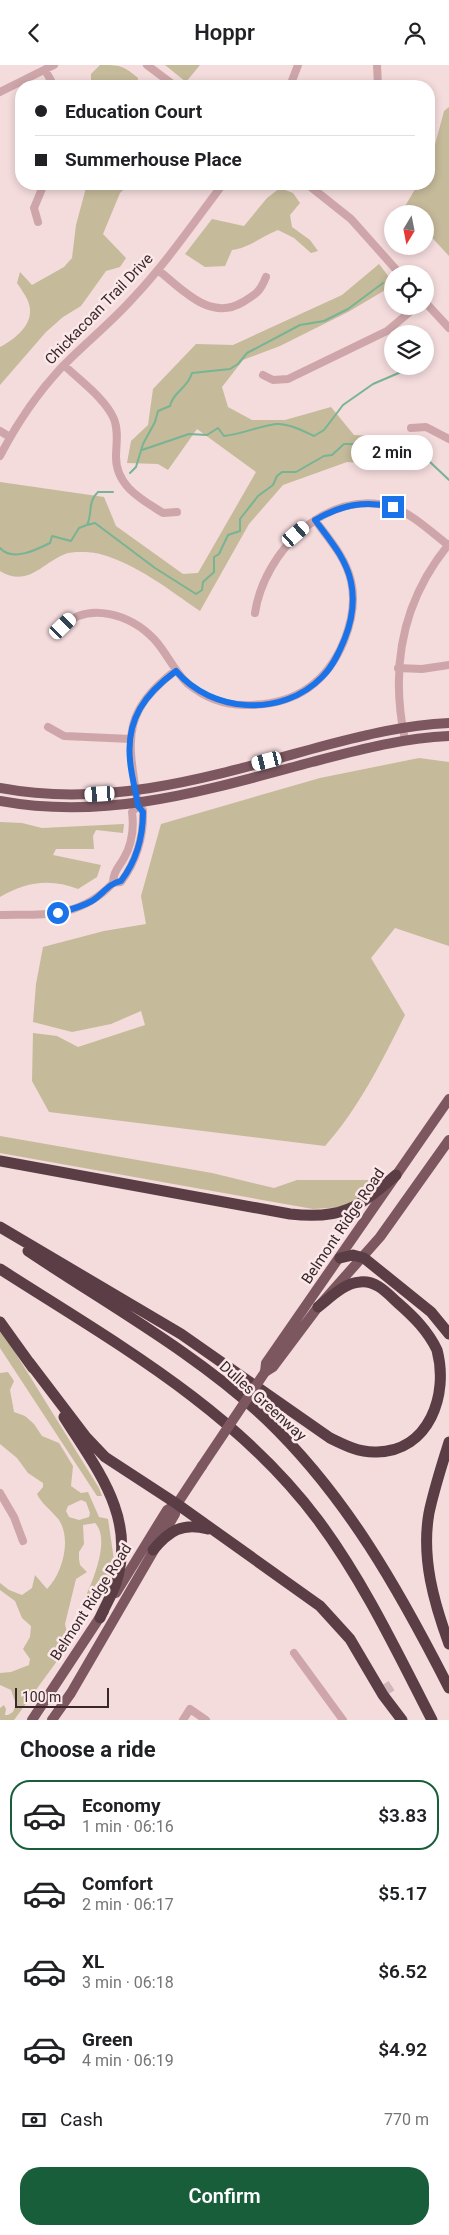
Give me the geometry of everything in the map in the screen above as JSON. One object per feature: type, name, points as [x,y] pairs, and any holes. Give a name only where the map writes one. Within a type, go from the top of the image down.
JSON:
[{"type":"highway","points":[[0,1161],[290,1214],[317,1216],[342,1212],[360,1205],[396,1175]]},
{"type":"highway","points":[[0,1227],[181,1334],[330,1437],[350,1447],[372,1452],[399,1448],[414,1441],[436,1417],[444,1385],[437,1351],[417,1320],[380,1287],[364,1282],[350,1284],[318,1307]]},
{"type":"highway","name":"Dulles Greenway","points":[[0,1232],[210,1373],[266,1419],[297,1451],[342,1504],[373,1549],[409,1610],[449,1688]]},
{"type":"highway","points":[[340,1258],[353,1255],[364,1258],[431,1312],[449,1334]]},
{"type":"highway","points":[[0,1269],[168,1377],[220,1417],[268,1461],[313,1514],[350,1567],[432,1720]]},
{"type":"highway","points":[[0,1322],[86,1437],[105,1457],[176,1504],[320,1606],[350,1639],[399,1716]]},
{"type":"highway","points":[[29,1362],[101,1477],[117,1510],[122,1535],[121,1561],[115,1585],[100,1618]]},
{"type":"highway","points":[[449,1442],[434,1492],[427,1541],[431,1587],[449,1645]]},
{"type":"highway","points":[[153,1550],[170,1532],[180,1527],[198,1526],[212,1530]]},
{"type":"highway","points":[[366,1665],[379,1676],[384,1685]]},
{"type":"highway","points":[[393,1698],[399,1716]]},
{"type":"main road","points":[[0,788],[60,795],[136,792],[174,785],[402,727],[449,723]]},
{"type":"main road","points":[[0,801],[67,808],[138,805],[405,740],[449,736]]},
{"type":"main road","name":"Belmont Ridge Road","points":[[265,1372],[266,1363],[449,1099]]},
{"type":"main road","name":"Belmont Ridge Road","points":[[32,1720],[100,1618],[167,1510],[176,1504],[265,1372],[273,1367],[318,1307],[364,1258],[449,1140]]},
{"type":"main road","name":"Belmont Ridge Road","points":[[52,1720],[76,1684],[175,1514],[176,1504]]},
{"type":"street","points":[[22,80],[54,65]]},
{"type":"street","points":[[147,65],[168,80]]},
{"type":"street","points":[[292,80],[298,65]]},
{"type":"street","points":[[377,65],[378,80]]},
{"type":"street","points":[[45,70],[51,80]]},
{"type":"street","points":[[0,92],[15,83]]},
{"type":"street","points":[[38,222],[34,208],[42,190]]},
{"type":"street","name":"Chickacoan Trail Drive","points":[[0,456],[29,408],[64,365],[133,298],[158,270],[218,190]]},
{"type":"street","points":[[315,190],[351,219],[392,265]]},
{"type":"street","points":[[158,270],[200,303],[216,309],[231,307],[248,299],[260,291],[266,277]]},
{"type":"street","points":[[434,312],[449,328]]},
{"type":"street","points":[[263,375],[273,380],[288,379],[387,331],[406,315]]},
{"type":"street","points":[[64,365],[104,404],[114,419],[118,437],[116,465],[127,488],[163,513],[177,512]]},
{"type":"street","points":[[410,428],[426,427],[449,439]]},
{"type":"street","points":[[0,431],[10,437]]},
{"type":"street","points":[[255,613],[258,594],[281,554],[296,534],[315,520],[349,505],[382,505],[413,517],[448,545],[426,576],[410,608],[403,633],[398,668],[398,691],[405,740]]},
{"type":"street","points":[[63,626],[72,618],[82,613],[100,613],[123,618],[152,638],[188,684],[211,698],[245,705],[290,698],[306,690],[321,678],[338,654],[350,624],[353,601],[351,582],[345,564],[315,520]]},
{"type":"street","points":[[398,668],[422,669],[449,665]]},
{"type":"street","points":[[0,915],[58,913],[73,910],[93,900],[113,883],[121,881],[138,852],[143,820],[143,810],[138,805],[130,760],[134,721],[143,701],[157,685],[176,671]]},
{"type":"street","points":[[48,727],[64,736],[131,739]]},
{"type":"street","points":[[0,1493],[14,1517],[23,1541]]},
{"type":"street","points":[[294,1653],[341,1717],[332,1720]]},
{"type":"street","points":[[183,1720],[190,1709],[206,1720]]},
{"type":"shaded area","points":[[100,65],[116,66],[128,70],[138,80],[91,80],[91,74]]},
{"type":"shaded area","points":[[165,65],[200,65],[188,80],[184,80]]},
{"type":"shaded area","points":[[449,107],[449,256],[434,240],[434,205],[406,205],[414,190],[435,190],[435,143],[444,111]]},
{"type":"shaded area","points":[[85,190],[123,190],[103,234],[126,258],[120,267],[106,271],[81,306],[63,317],[46,332],[0,385],[0,347],[12,340],[22,330],[29,318],[29,304],[17,283],[20,272],[32,285],[64,267],[72,258],[76,225]]},
{"type":"shaded area","points":[[277,190],[293,193],[300,203],[290,215],[292,227],[310,240],[318,251],[311,253],[294,238],[278,230],[244,247],[232,250],[225,266],[205,267],[185,254],[212,219],[244,226],[267,198]]},
{"type":"shaded area","points":[[379,264],[384,271],[384,291],[348,312],[280,346],[243,360],[222,387],[228,407],[252,420],[285,420],[331,407],[354,435],[393,437],[386,465],[347,462],[283,485],[249,524],[200,611],[140,571],[114,558],[97,553],[68,553],[34,572],[19,577],[10,576],[0,571],[0,482],[104,497],[116,526],[183,574],[198,573],[256,472],[197,429],[168,470],[158,464],[127,463],[131,441],[148,425],[153,389],[196,344],[233,345],[342,295]]},
{"type":"shaded area","points":[[419,758],[449,762],[449,946],[395,928],[371,958],[405,1015],[379,1067],[359,1100],[325,1146],[49,1112],[32,1081],[33,1033],[57,1036],[78,1047],[145,1025],[141,1011],[111,1024],[72,1032],[33,1022],[36,984],[43,947],[104,931],[146,924],[141,896],[161,824],[320,778]]},
{"type":"shaded area","points":[[0,822],[22,823],[42,828],[124,824],[123,833],[96,830],[93,836],[94,849],[56,849],[53,855],[101,865],[97,877],[78,889],[58,883],[38,883],[19,888],[0,897]]},
{"type":"shaded area","points":[[0,1136],[212,1173],[274,1188],[297,1180],[377,1180],[364,1198],[343,1207],[313,1209],[0,1153]]},
{"type":"shaded area","points":[[0,1328],[99,1488],[102,1496],[97,1496],[0,1348]]},
{"type":"shaded area","points":[[8,1372],[14,1381],[10,1390],[14,1412],[25,1416],[34,1424],[42,1436],[59,1443],[73,1466],[71,1486],[81,1493],[88,1492],[99,1517],[108,1519],[114,1560],[112,1574],[94,1608],[87,1610],[81,1606],[98,1564],[101,1541],[100,1531],[95,1523],[83,1525],[84,1544],[79,1552],[79,1559],[80,1565],[87,1572],[76,1579],[65,1624],[66,1629],[76,1635],[14,1720],[0,1720],[0,1708],[4,1705],[6,1709],[5,1715],[8,1715],[13,1712],[16,1704],[11,1690],[0,1685],[0,1673],[11,1672],[29,1665],[30,1659],[23,1649],[30,1637],[31,1626],[22,1618],[15,1601],[0,1590],[0,1583],[9,1590],[22,1595],[32,1588],[35,1575],[47,1589],[61,1566],[64,1556],[65,1537],[59,1520],[37,1494],[43,1487],[43,1483],[28,1473],[17,1458],[0,1444],[0,1373]],"holes":[[[81,1500],[86,1502],[90,1513],[89,1517],[79,1520],[69,1517],[66,1511],[68,1506]]]},
{"type":"waterway","points":[[130,473],[136,467],[143,444],[155,422],[158,411],[170,406],[171,401],[187,383],[192,373],[230,369],[238,364],[247,353],[300,325],[324,321],[348,309],[383,283]]},
{"type":"waterway","points":[[142,450],[189,434],[207,435],[218,428],[224,436],[281,424],[314,436],[324,430],[343,405],[373,384],[394,375]]},
{"type":"waterway","points":[[87,525],[95,523],[155,568],[196,594],[202,590],[203,582],[214,572],[214,557],[219,554],[228,535],[240,531],[240,519],[258,496],[273,485],[277,476],[282,472],[296,472],[324,456],[332,455],[344,444],[354,444],[364,450],[390,450],[405,459],[430,462],[449,480]]},
{"type":"waterway","points":[[0,548],[5,552],[17,554],[31,551],[50,543],[52,536],[71,541],[79,528],[87,525],[92,500],[98,492],[113,492]]},
{"type":"tunnel","points":[[384,1684],[393,1698]]},
{"type":"route","points":[[58,913],[85,905],[103,893],[113,883],[121,881],[129,871],[138,852],[143,828],[143,810],[138,806],[130,750],[134,721],[138,710],[149,693],[176,671],[188,684],[202,694],[236,705],[282,701],[314,685],[334,663],[348,632],[353,601],[351,582],[345,564],[315,520],[338,509],[360,503],[393,507]]}]
